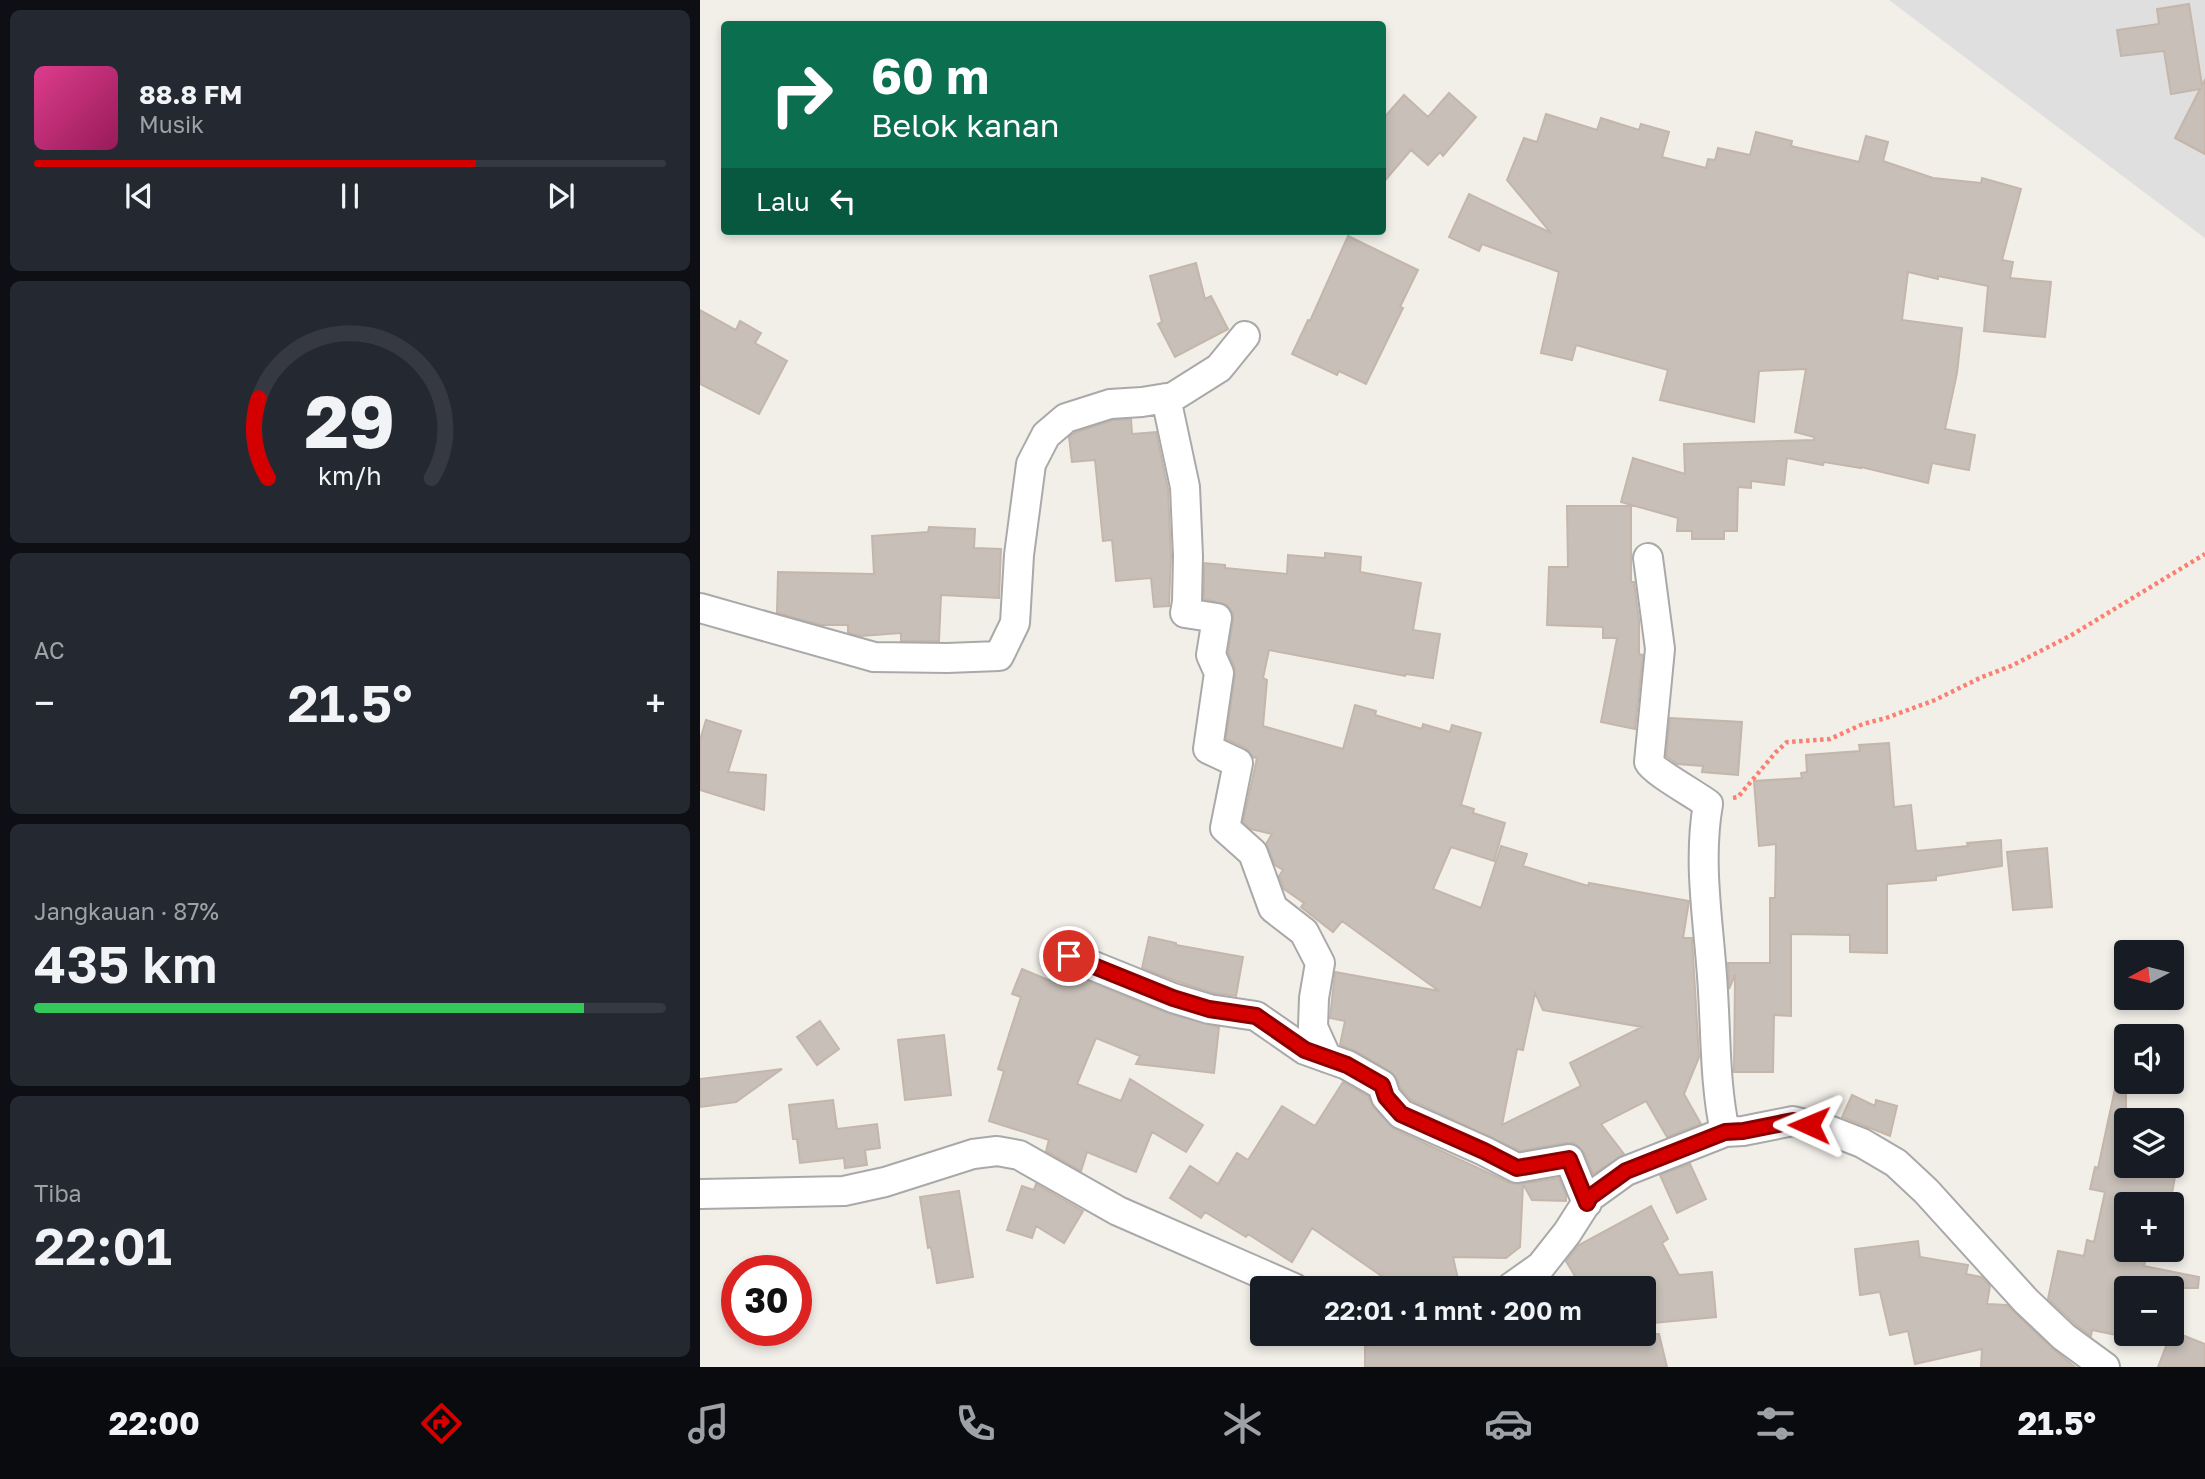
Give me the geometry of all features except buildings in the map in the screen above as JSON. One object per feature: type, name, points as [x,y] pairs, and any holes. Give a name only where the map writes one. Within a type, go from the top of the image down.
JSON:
[{"type":"street","points":[[700,608],[874,657],[999,656],[1015,623],[1019,555],[1031,464],[1046,435],[1066,418],[1110,404],[1173,397],[1219,368],[1245,336]]},
{"type":"street","points":[[1166,398],[1185,487],[1188,556],[1185,613],[1217,618],[1211,655],[1219,673],[1208,749],[1238,763],[1225,828],[1253,853],[1273,908],[1304,932],[1320,964],[1314,998],[1313,1027],[1326,1058]]},
{"type":"street","points":[[1648,558],[1660,649],[1648,762],[1652,769],[1671,778],[1708,804],[1704,830],[1704,900],[1713,991],[1719,1103],[1725,1132]]},
{"type":"street","points":[[1069,956],[1173,998],[1209,1009],[1256,1016],[1305,1050],[1347,1065],[1382,1085],[1386,1097],[1401,1114],[1517,1168],[1569,1159],[1587,1203]]},
{"type":"street","points":[[1527,1276],[1541,1266],[1590,1197],[1626,1171],[1725,1132],[1793,1121],[1826,1129],[1862,1143],[1896,1163],[1926,1191],[2026,1301],[2064,1337],[2105,1367]]},
{"type":"street","points":[[700,1194],[844,1191],[884,1182],[973,1154],[998,1151],[1019,1155],[1118,1211],[1267,1276]]},
{"type":"path","points":[[1708,804],[1738,797],[1787,742],[1830,739],[1863,724],[1935,700],[2011,666],[2070,636],[2205,554]]},
{"type":"shaded area","points":[[1889,0],[2205,0],[2205,238]]},
{"type":"route","points":[[1069,956],[1173,998],[1209,1009],[1256,1016],[1305,1050],[1347,1065],[1382,1085],[1386,1097],[1401,1114],[1517,1168],[1569,1159],[1587,1203],[1590,1197],[1626,1171],[1725,1132],[1793,1121],[1809,1125]]}]
